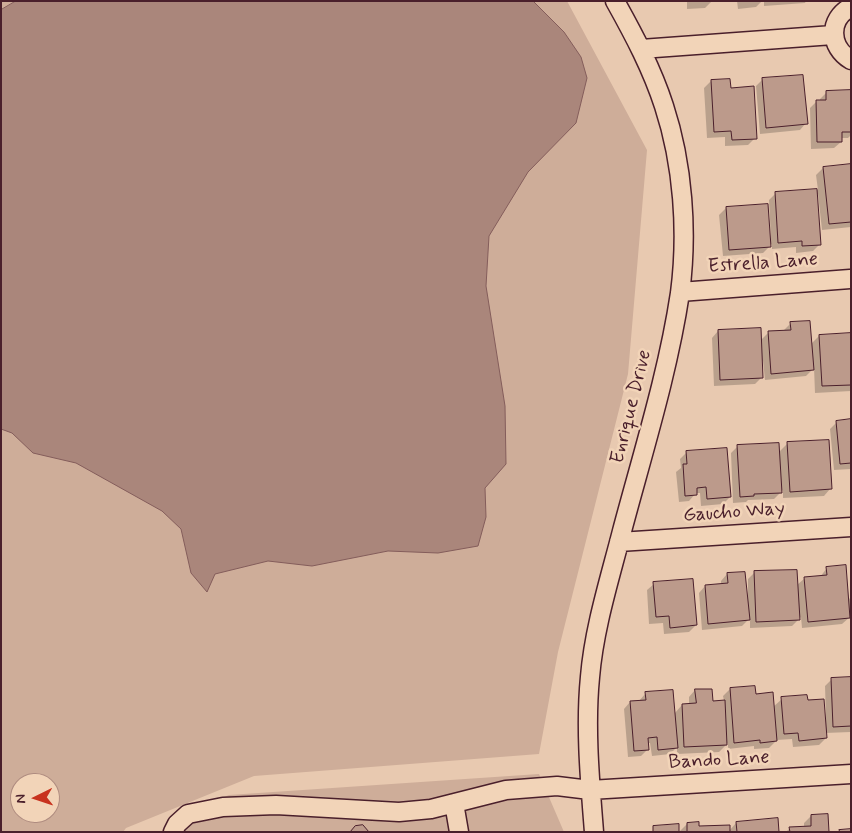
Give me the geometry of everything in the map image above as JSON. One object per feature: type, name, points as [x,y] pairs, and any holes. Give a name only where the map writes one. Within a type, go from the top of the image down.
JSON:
[{"type":"street","name":"Enrique Drive","points":[[594,832],[590,790],[588,728],[590,677],[598,628],[660,388],[680,292],[682,257],[683,217],[681,183],[674,142],[665,107],[649,65],[615,1]]},
{"type":"street","points":[[851,7],[844,10],[838,17],[834,34],[836,45],[841,53],[851,60]]},
{"type":"street","points":[[641,49],[834,34]]},
{"type":"street","name":"Estrella Lane","points":[[680,292],[850,279]]},
{"type":"street","name":"Gaucho Way","points":[[619,542],[851,527]]},
{"type":"street","name":"Bando Lane","points":[[173,832],[177,824],[188,814],[222,806],[276,805],[399,812],[430,809],[506,790],[557,786],[590,790],[851,774]]},
{"type":"street","points":[[454,803],[459,832]]},
{"type":"shaded area","points":[[1,1],[567,1],[647,150],[628,374],[558,652],[539,754],[254,776],[126,828],[123,832],[1,832]]},
{"type":"shaded area","points":[[16,1],[533,1],[564,32],[581,57],[587,78],[576,123],[528,172],[489,236],[486,286],[505,406],[506,464],[485,488],[486,517],[478,546],[438,553],[388,551],[312,566],[268,561],[215,574],[207,592],[191,573],[181,529],[162,511],[76,463],[33,453],[12,433],[1,429],[1,10]]},
{"type":"shaded area","points":[[539,774],[564,832],[162,832],[169,819],[229,795]]},
{"type":"building","points":[[803,75],[808,124],[766,128],[762,78]]},
{"type":"building","points":[[730,79],[731,88],[754,86],[757,139],[732,140],[731,131],[714,132],[711,80]]},
{"type":"building","points":[[851,90],[851,132],[842,132],[842,142],[817,142],[816,100],[826,100],[826,91]]},
{"type":"building","points":[[851,164],[851,222],[829,224],[823,167]]},
{"type":"building","points":[[817,189],[821,245],[802,246],[802,241],[778,243],[775,192]]},
{"type":"building","points":[[768,204],[771,247],[729,250],[726,207]]},
{"type":"building","points":[[810,321],[814,370],[771,374],[768,331],[791,330],[790,322]]},
{"type":"building","points":[[761,328],[763,378],[720,380],[718,330]]},
{"type":"building","points":[[851,333],[851,385],[822,386],[819,335]]},
{"type":"building","points":[[851,419],[851,463],[840,464],[836,421]]},
{"type":"building","points":[[829,440],[832,489],[790,492],[787,442]]},
{"type":"building","points":[[779,443],[782,493],[754,494],[754,496],[740,497],[737,445]]},
{"type":"building","points":[[727,448],[731,497],[707,499],[706,487],[697,488],[697,495],[685,496],[683,464],[687,464],[686,451]]},
{"type":"building","points":[[846,565],[850,618],[808,622],[804,577],[827,575],[826,567]]},
{"type":"building","points":[[797,570],[800,620],[756,622],[754,571]]},
{"type":"building","points":[[745,572],[750,620],[708,624],[705,585],[728,583],[727,573]]},
{"type":"building","points":[[693,579],[697,625],[670,628],[669,616],[656,617],[653,582]]},
{"type":"building","points":[[851,677],[851,726],[833,727],[831,678]]},
{"type":"building","points":[[755,686],[756,694],[773,692],[777,741],[760,743],[760,740],[734,743],[730,688]]},
{"type":"building","points":[[695,689],[712,689],[713,701],[725,700],[727,745],[684,747],[682,704],[696,703]]},
{"type":"building","points":[[673,690],[678,748],[658,750],[657,737],[648,738],[649,750],[634,751],[630,701],[646,700],[645,692]]},
{"type":"building","points":[[807,695],[808,700],[824,699],[827,738],[799,741],[798,733],[784,734],[781,697]]},
{"type":"building","points":[[828,814],[829,832],[790,832],[789,827],[811,826],[811,815]]},
{"type":"building","points":[[778,818],[779,832],[737,832],[736,822]]},
{"type":"building","points":[[699,822],[699,826],[730,825],[730,832],[687,832],[687,823]]},
{"type":"building","points":[[679,824],[679,832],[653,832],[653,826]]},
{"type":"building","points":[[363,825],[369,832],[350,832],[355,826]]},
{"type":"building","points":[[851,829],[851,832],[840,832],[839,830]]}]
